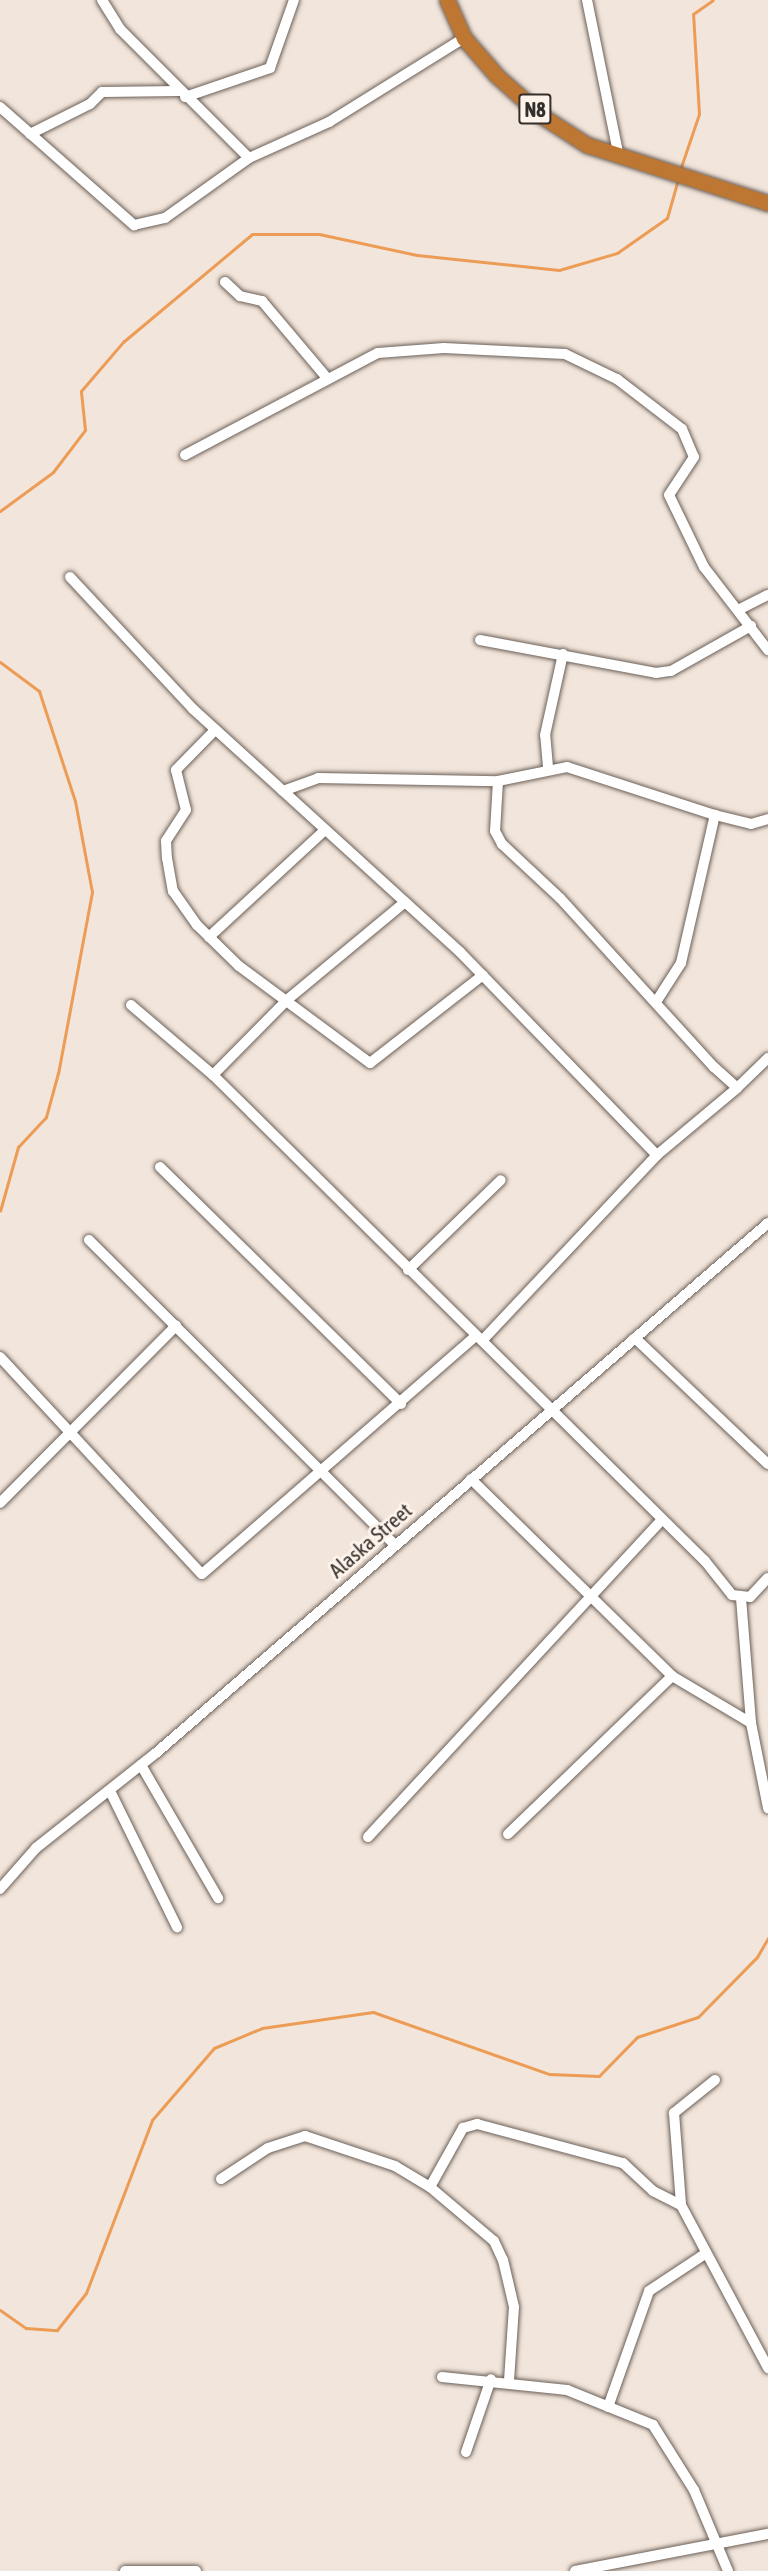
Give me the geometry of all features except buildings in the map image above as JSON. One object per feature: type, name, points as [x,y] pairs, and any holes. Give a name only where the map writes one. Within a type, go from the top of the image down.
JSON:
[{"type":"highway","name":"N8","points":[[447,0],[464,38],[542,116],[587,145],[619,157],[747,193],[768,203]]},
{"type":"highway","name":"N8","points":[[747,193],[768,192]]},
{"type":"street","points":[[102,0],[120,29],[182,94],[249,158]]},
{"type":"street","points":[[30,134],[90,104],[102,92],[182,94],[270,68],[294,0]]},
{"type":"street","points":[[587,0],[619,157]]},
{"type":"street","points":[[0,107],[134,225],[143,227],[197,199],[249,158],[329,122],[464,38]]},
{"type":"street","points":[[225,282],[240,296],[262,302],[328,379]]},
{"type":"street","points":[[185,455],[378,353],[444,348],[565,354],[616,379],[682,429],[693,445],[694,457],[672,483],[669,495],[704,567],[740,609],[768,650]]},
{"type":"street","points":[[70,577],[215,730],[483,975],[657,1155]]},
{"type":"street","points":[[740,609],[768,595]]},
{"type":"street","points":[[480,639],[656,674],[671,670],[751,626]]},
{"type":"street","points":[[548,767],[545,735],[563,654]]},
{"type":"street","points":[[215,730],[176,770],[186,810],[166,841],[173,891],[209,937],[286,1000],[376,1062],[483,975]]},
{"type":"street","points":[[283,790],[318,778],[347,776],[498,782],[548,767],[585,771],[715,816],[751,824],[768,819]]},
{"type":"street","points":[[498,782],[495,831],[501,844],[560,898],[737,1088]]},
{"type":"street","points":[[656,1002],[681,963],[715,816]]},
{"type":"street","points":[[209,937],[325,830]]},
{"type":"street","points":[[213,1075],[286,1000],[405,902]]},
{"type":"street","points":[[131,1005],[213,1075],[741,1598],[751,1722],[766,1785],[768,1808]]},
{"type":"street","points":[[0,1357],[202,1574],[321,1470],[479,1338],[657,1155],[737,1088],[768,1058]]},
{"type":"street","points":[[160,1167],[401,1404]]},
{"type":"street","points":[[408,1270],[501,1180]]},
{"type":"street","name":"Alaska Street","points":[[0,1888],[36,1848],[141,1765],[768,1223]]},
{"type":"street","points":[[89,1239],[394,1545]]},
{"type":"street","points":[[0,1503],[176,1326]]},
{"type":"street","points":[[635,1338],[768,1464]]},
{"type":"street","points":[[471,1479],[590,1599],[672,1676],[751,1722]]},
{"type":"street","points":[[368,1837],[662,1519]]},
{"type":"street","points":[[741,1598],[758,1591],[768,1578]]},
{"type":"street","points":[[508,1834],[672,1676]]},
{"type":"street","points":[[141,1765],[218,1898]]},
{"type":"street","points":[[110,1791],[177,1927]]},
{"type":"street","points":[[715,2080],[674,2113],[681,2205],[705,2254],[768,2368]]},
{"type":"street","points":[[430,2187],[463,2128],[477,2124],[622,2163],[652,2191],[681,2205]]},
{"type":"street","points":[[221,2179],[268,2148],[305,2136],[395,2166],[430,2187],[494,2241],[503,2259],[514,2307],[509,2380]]},
{"type":"street","points":[[608,2407],[649,2291],[705,2254]]},
{"type":"street","points":[[442,2377],[509,2380],[567,2390],[657,2430],[717,2544],[728,2571]]},
{"type":"street","points":[[466,2452],[491,2379]]},
{"type":"street","points":[[575,2571],[768,2534]]},
{"type":"street","points":[[125,2571],[196,2571]]},
{"type":"waterway","points":[[680,170],[699,114],[693,14],[713,0]]},
{"type":"waterway","points":[[0,511],[53,472],[85,430],[81,391],[123,342],[252,234],[319,234],[417,255],[559,270],[617,253],[667,218],[678,179]]},
{"type":"waterway","points":[[0,662],[39,691],[75,801],[92,892],[58,1073],[46,1117],[18,1147],[0,1211]]},
{"type":"waterway","points":[[0,2310],[26,2328],[57,2330],[86,2293],[152,2120],[214,2048],[262,2028],[373,2012],[549,2074],[599,2076],[637,2037],[698,2017],[757,1957],[768,1938]]}]
